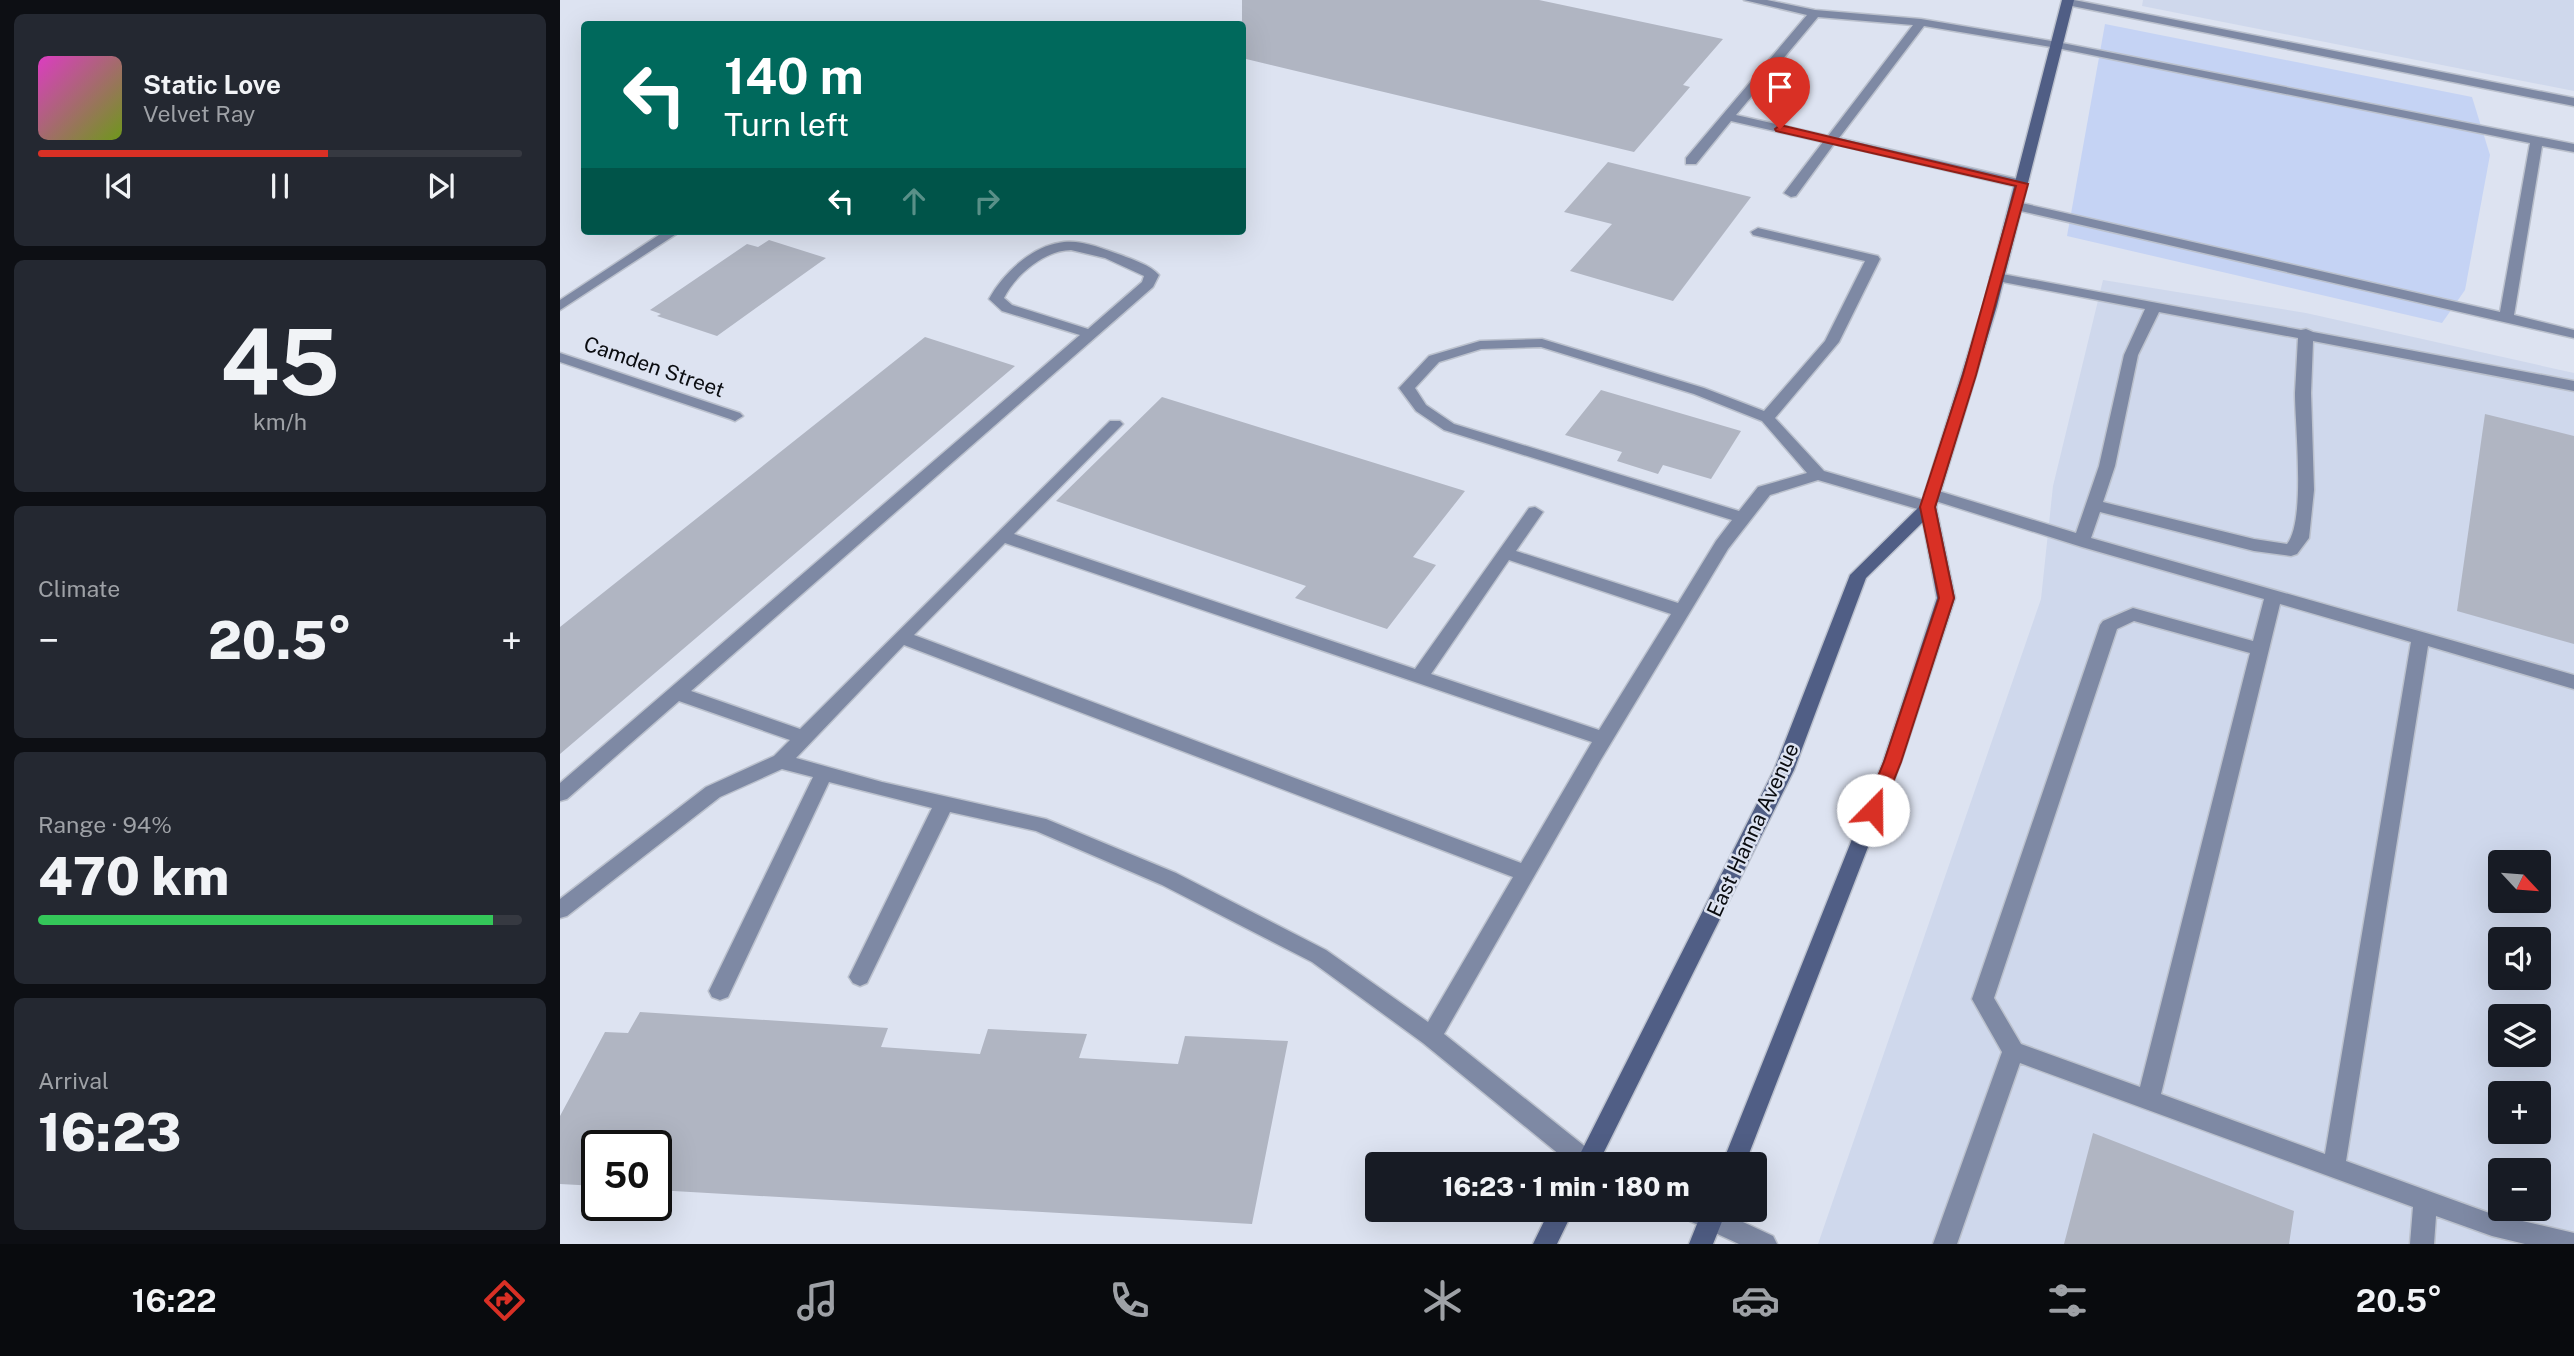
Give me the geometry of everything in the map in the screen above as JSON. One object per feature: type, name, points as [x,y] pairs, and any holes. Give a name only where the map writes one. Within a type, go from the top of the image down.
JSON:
[{"type":"main road","name":"East Hanna Avenue","points":[[1738,1152],[1892,762],[1946,598],[1930,500],[2017,206],[2068,1]]},
{"type":"main road","name":"East Hanna Avenue","points":[[1593,1152],[1784,770],[1859,575],[1930,500]]},
{"type":"main road","points":[[1545,1244],[1556,1222]]},
{"type":"main road","points":[[1701,1244],[1704,1222]]},
{"type":"street","points":[[1750,0],[1815,13],[1921,22],[2057,45],[2574,148]]},
{"type":"street","points":[[2068,1],[2574,102]]},
{"type":"street","points":[[1691,161],[1815,13]]},
{"type":"street","points":[[1791,193],[1921,22]]},
{"type":"street","points":[[1730,117],[2022,184]]},
{"type":"street","points":[[2506,318],[2537,141]]},
{"type":"street","points":[[2017,206],[2574,334]]},
{"type":"street","points":[[1758,232],[1873,259],[1832,342],[1767,418]]},
{"type":"street","points":[[560,306],[668,235]]},
{"type":"street","points":[[560,794],[1148,284],[1152,275],[1144,268],[1083,248],[1064,245],[1043,253],[1000,286],[996,299],[1007,308],[1090,334]]},
{"type":"street","points":[[1997,277],[2306,333],[2574,386]]},
{"type":"street","points":[[2081,541],[2107,466],[2131,355],[2146,328],[2154,305]]},
{"type":"street","points":[[2095,505],[2254,545],[2291,550],[2301,538],[2306,490],[2303,393],[2306,333]]},
{"type":"street","points":[[1743,519],[1449,427],[1421,408],[1407,388],[1434,359],[1480,345],[1542,343],[1699,391],[1767,418],[1818,475]]},
{"type":"street","name":"Camden Street","points":[[560,357],[735,416]]},
{"type":"street","points":[[560,910],[713,792],[781,761],[1001,536],[1115,424]]},
{"type":"street","points":[[1431,1036],[1604,739],[1722,545],[1764,491],[1818,475],[1930,500],[2574,682]]},
{"type":"street","points":[[1419,677],[1535,512]]},
{"type":"street","points":[[1001,536],[1604,739]]},
{"type":"street","points":[[1505,553],[1682,611]]},
{"type":"street","points":[[2148,1100],[2273,596]]},
{"type":"street","points":[[2260,649],[2133,614],[2109,625],[1983,999],[2012,1051],[2492,1225],[2574,1244]]},
{"type":"street","points":[[901,637],[1525,873]]},
{"type":"street","points":[[2334,1167],[2420,638]]},
{"type":"street","points":[[676,693],[804,738]]},
{"type":"street","points":[[781,761],[944,803],[1039,824],[1169,879],[1320,956],[1431,1036],[1573,1152]]},
{"type":"street","points":[[720,991],[824,773]]},
{"type":"street","points":[[860,977],[944,803]]},
{"type":"street","points":[[1945,1244],[2012,1051]]},
{"type":"street","points":[[2422,1244],[2426,1201]]},
{"type":"street","points":[[1722,1222],[1765,1244]]},
{"type":"shaded area","points":[[2143,0],[2574,0],[2574,91],[2142,6]]},
{"type":"shaded area","points":[[2105,24],[2472,97],[2490,155],[2465,290],[2442,323],[2067,236]]},
{"type":"shaded area","points":[[2103,280],[2306,313],[2574,373],[2574,1244],[1818,1244],[2041,599],[2053,486]]},
{"type":"building","points":[[1242,0],[1539,0],[1723,39],[1683,85],[1690,87],[1634,152],[1246,59],[1246,21],[1242,21]]},
{"type":"building","points":[[1608,162],[1751,197],[1673,301],[1570,271],[1612,224],[1564,212]]},
{"type":"building","points":[[769,240],[826,258],[717,336],[657,316],[661,314],[650,310],[747,244],[758,247]]},
{"type":"building","points":[[925,337],[1015,366],[560,754],[560,627]]},
{"type":"building","points":[[1601,390],[1741,431],[1711,479],[1663,465],[1658,474],[1617,461],[1622,452],[1565,435]]},
{"type":"building","points":[[1162,397],[1465,491],[1413,557],[1436,565],[1387,629],[1295,598],[1306,586],[1056,501]]},
{"type":"building","points":[[2485,414],[2574,436],[2574,644],[2457,611]]},
{"type":"building","points":[[640,1012],[888,1028],[881,1047],[980,1054],[988,1029],[1087,1034],[1079,1058],[1178,1064],[1185,1036],[1288,1041],[1252,1224],[672,1191],[672,1130],[581,1130],[581,1185],[560,1184],[560,1116],[605,1032],[628,1033]]},
{"type":"building","points":[[2093,1133],[2294,1211],[2289,1244],[2064,1244]]},
{"type":"route","points":[[1780,129],[2022,184],[1970,375],[1928,507],[1946,598],[1892,762],[1873,810]]}]
